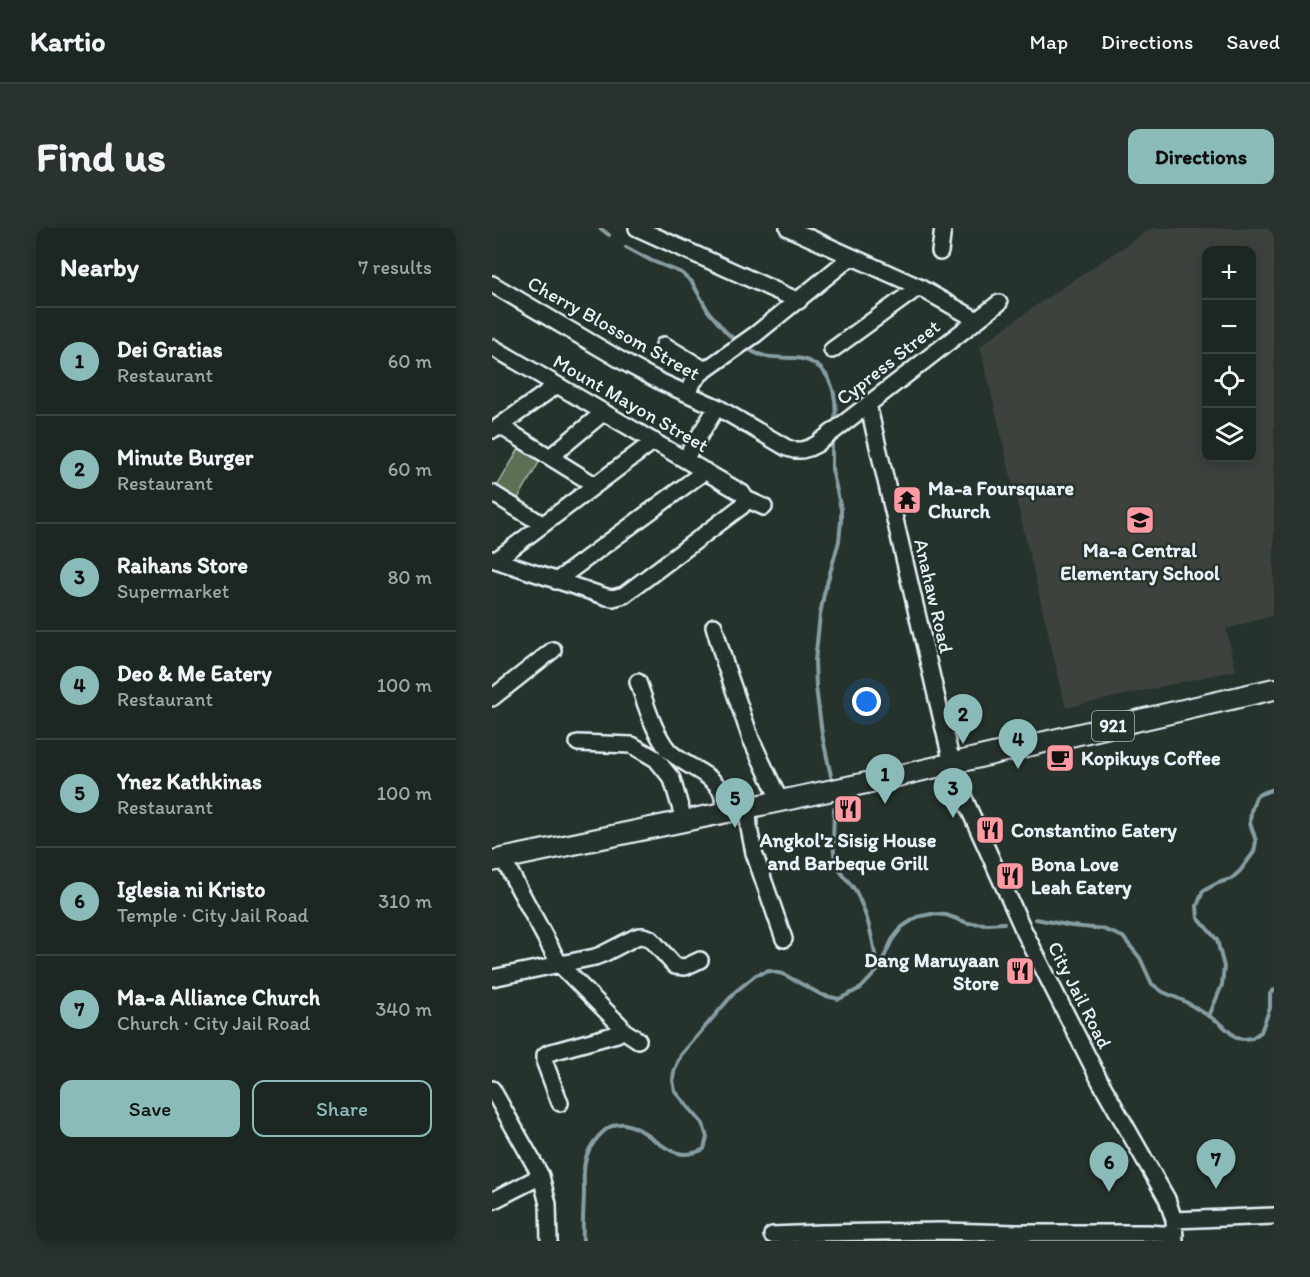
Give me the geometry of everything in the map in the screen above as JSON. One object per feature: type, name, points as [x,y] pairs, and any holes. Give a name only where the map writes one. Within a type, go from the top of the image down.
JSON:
[{"type":"main road","name":"921","points":[[497,860],[1021,748],[1274,689]]},
{"type":"street","points":[[637,228],[799,301]]},
{"type":"street","points":[[788,228],[920,287],[978,320]]},
{"type":"street","points":[[940,252],[943,228]]},
{"type":"street","points":[[689,394],[693,382],[705,370],[799,301],[851,257]]},
{"type":"street","name":"Cherry Blossom Street","points":[[492,284],[629,365],[717,407],[787,448],[802,450]]},
{"type":"street","points":[[832,350],[920,287]]},
{"type":"street","name":"Cypress Street","points":[[802,450],[817,444],[999,303]]},
{"type":"street","points":[[664,345],[705,370]]},
{"type":"street","name":"Mount Mayon Street","points":[[492,347],[742,493],[746,500],[764,507]]},
{"type":"street","points":[[557,385],[496,429],[550,457],[595,485]]},
{"type":"street","name":"Anahaw Road","points":[[868,404],[952,763]]},
{"type":"street","points":[[685,459],[717,407]]},
{"type":"street","points":[[550,457],[604,412]]},
{"type":"street","points":[[494,559],[654,441]]},
{"type":"street","points":[[556,581],[705,471]]},
{"type":"street","points":[[492,494],[542,524]]},
{"type":"street","points":[[494,559],[613,598],[624,595],[742,506],[746,500]]},
{"type":"street","points":[[714,626],[751,739],[780,801]]},
{"type":"street","points":[[492,698],[553,650]]},
{"type":"street","points":[[638,682],[662,740],[670,751],[719,788],[727,811]]},
{"type":"street","points":[[578,743],[632,745],[656,759],[672,779],[684,820]]},
{"type":"street","name":"City Jail Road","points":[[952,763],[964,798],[1015,913],[1100,1081],[1167,1199],[1175,1232]]},
{"type":"street","points":[[748,807],[754,853],[784,939]]},
{"type":"street","points":[[497,860],[560,965],[623,1030],[638,1040]]},
{"type":"street","points":[[492,978],[603,954],[641,936],[651,939],[675,966],[685,967],[700,960]]},
{"type":"street","points":[[560,1103],[545,1063],[545,1055],[617,1034],[623,1030]]},
{"type":"street","points":[[492,1089],[541,1176],[548,1204],[549,1241]]},
{"type":"street","points":[[492,1201],[541,1176]]},
{"type":"street","points":[[772,1235],[930,1231],[1175,1232],[1274,1216]]},
{"type":"shaded area","name":"Ma-a Central Elementary School","points":[[1152,228],[1274,228],[1274,615],[1226,629],[1236,670],[1066,708],[980,346]]},
{"type":"green space","points":[[520,447],[541,459],[516,502],[495,490]]},
{"type":"waterway","points":[[600,228],[609,235]]},
{"type":"waterway","points":[[626,247],[682,273],[692,282],[708,311],[736,341]]},
{"type":"waterway","points":[[750,350],[766,356],[807,360],[816,365],[829,379],[833,389],[835,421]]},
{"type":"waterway","points":[[831,776],[822,734],[815,661],[820,615],[839,541],[841,521],[841,509],[832,469],[832,443]]},
{"type":"waterway","points":[[1209,1016],[1222,985],[1224,967],[1217,940],[1198,918],[1197,906],[1203,891],[1231,879],[1254,852],[1256,841],[1250,823],[1251,811],[1256,797],[1274,789]]},
{"type":"waterway","points":[[834,809],[835,859],[841,872],[856,892],[868,920],[877,969]]},
{"type":"waterway","points":[[583,1241],[585,1162],[594,1142],[605,1130],[611,1126],[625,1124],[681,1154],[704,1149],[707,1137],[703,1124],[675,1091],[674,1072],[681,1055],[735,992],[756,975],[769,971],[783,974],[822,995],[839,999],[861,988],[878,970],[892,940],[902,927],[917,917],[931,914],[946,915],[968,923],[1004,923]]},
{"type":"waterway","points":[[1036,919],[1103,929],[1123,937],[1140,958],[1152,984],[1219,1022],[1236,1038],[1252,1038],[1261,1032],[1270,1008],[1270,994],[1274,990]]},
{"type":"place","name":"Ma-a Foursquare Church","points":[[907,500]]},
{"type":"place","name":"Ma-a Central Elementary School","points":[[1140,520]]},
{"type":"place","name":"Minute Burger","points":[[963,744]]},
{"type":"place","name":"Kopikuys Coffee","points":[[1060,758]]},
{"type":"place","name":"Deo & Me Eatery","points":[[1018,769]]},
{"type":"place","name":"Dei Gratias","points":[[885,804]]},
{"type":"place","name":"Angkol'z Sisig House and Barbeque Grill","points":[[848,809]]},
{"type":"place","name":"Raihans Store","points":[[953,818]]},
{"type":"place","name":"Ynez Kathkinas","points":[[735,828]]},
{"type":"place","name":"Constantino Eatery","points":[[990,830]]},
{"type":"place","name":"Bona Love Leah Eatery","points":[[1010,876]]},
{"type":"place","name":"Dang Maruyaan Store","points":[[1020,971]]},
{"type":"place","name":"Ma-a Alliance Church","points":[[1216,1189]]},
{"type":"place","name":"Iglesia ni Kristo","points":[[1109,1192]]}]
